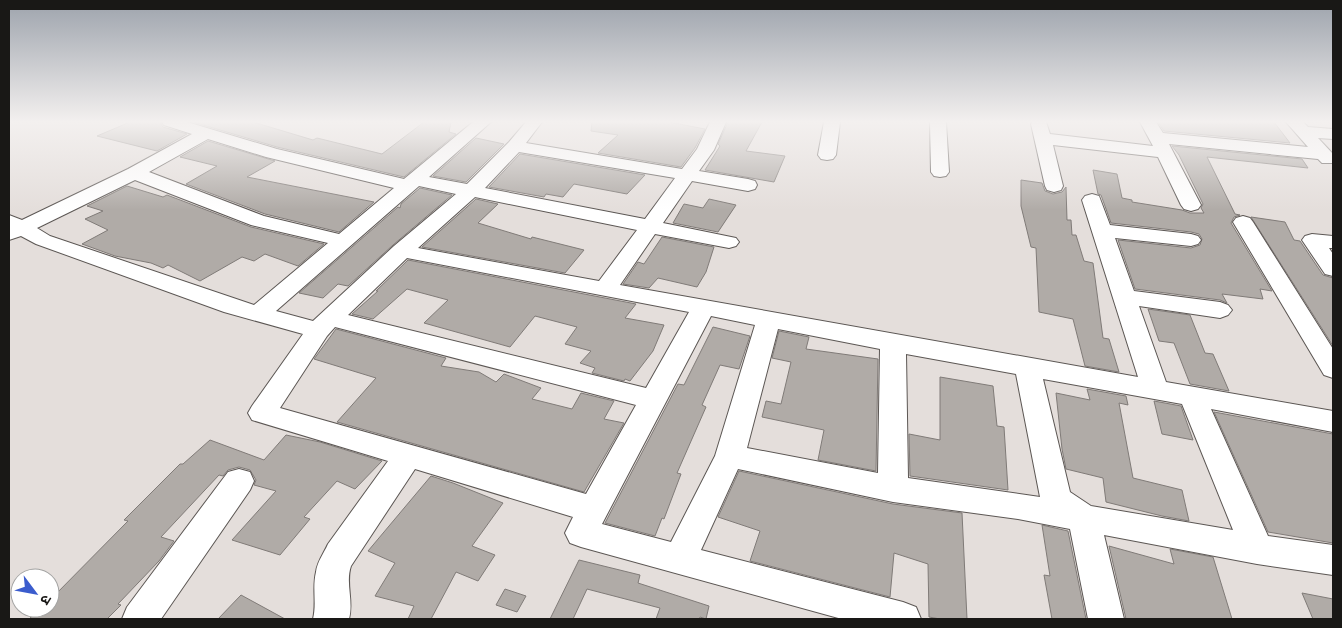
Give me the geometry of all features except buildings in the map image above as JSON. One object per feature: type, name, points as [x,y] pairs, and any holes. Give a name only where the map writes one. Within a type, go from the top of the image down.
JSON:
[{"type":"street","points":[[13,228],[134,174],[168,151]]},
{"type":"street","points":[[267,151],[411,183],[470,191],[650,228],[729,242]]},
{"type":"street","points":[[258,314],[448,151]]},
{"type":"street","points":[[511,151],[470,191],[324,324],[262,413],[594,510]]},
{"type":"street","points":[[549,151],[748,185]]},
{"type":"street","points":[[605,289],[704,151]]},
{"type":"street","points":[[939,151],[940,172]]},
{"type":"street","points":[[1045,151],[1054,186]]},
{"type":"street","points":[[1164,151],[1191,205]]},
{"type":"street","points":[[1236,151],[1328,159]]},
{"type":"street","points":[[134,174],[258,221],[344,241]]},
{"type":"street","points":[[1092,200],[1155,389]]},
{"type":"street","points":[[1243,222],[1333,368]]},
{"type":"street","points":[[13,228],[232,307],[258,314],[324,324],[654,400]]},
{"type":"street","points":[[1102,230],[1191,240]]},
{"type":"street","points":[[1333,242],[1312,240],[1333,269]]},
{"type":"street","points":[[402,251],[893,344],[1333,421]]},
{"type":"street","points":[[1124,297],[1220,310]]},
{"type":"street","points":[[704,307],[581,533],[903,619]]},
{"type":"street","points":[[680,558],[730,456],[769,320]]},
{"type":"street","points":[[893,344],[893,490]]},
{"type":"street","points":[[1027,366],[1056,499],[1084,518],[1106,619]]},
{"type":"street","points":[[1192,396],[1257,549]]},
{"type":"street","points":[[331,619],[335,599],[332,575],[338,560],[408,456]]},
{"type":"street","points":[[730,456],[893,490],[1018,506],[1257,549],[1333,560]]},
{"type":"street","points":[[140,619],[239,481]]}]
